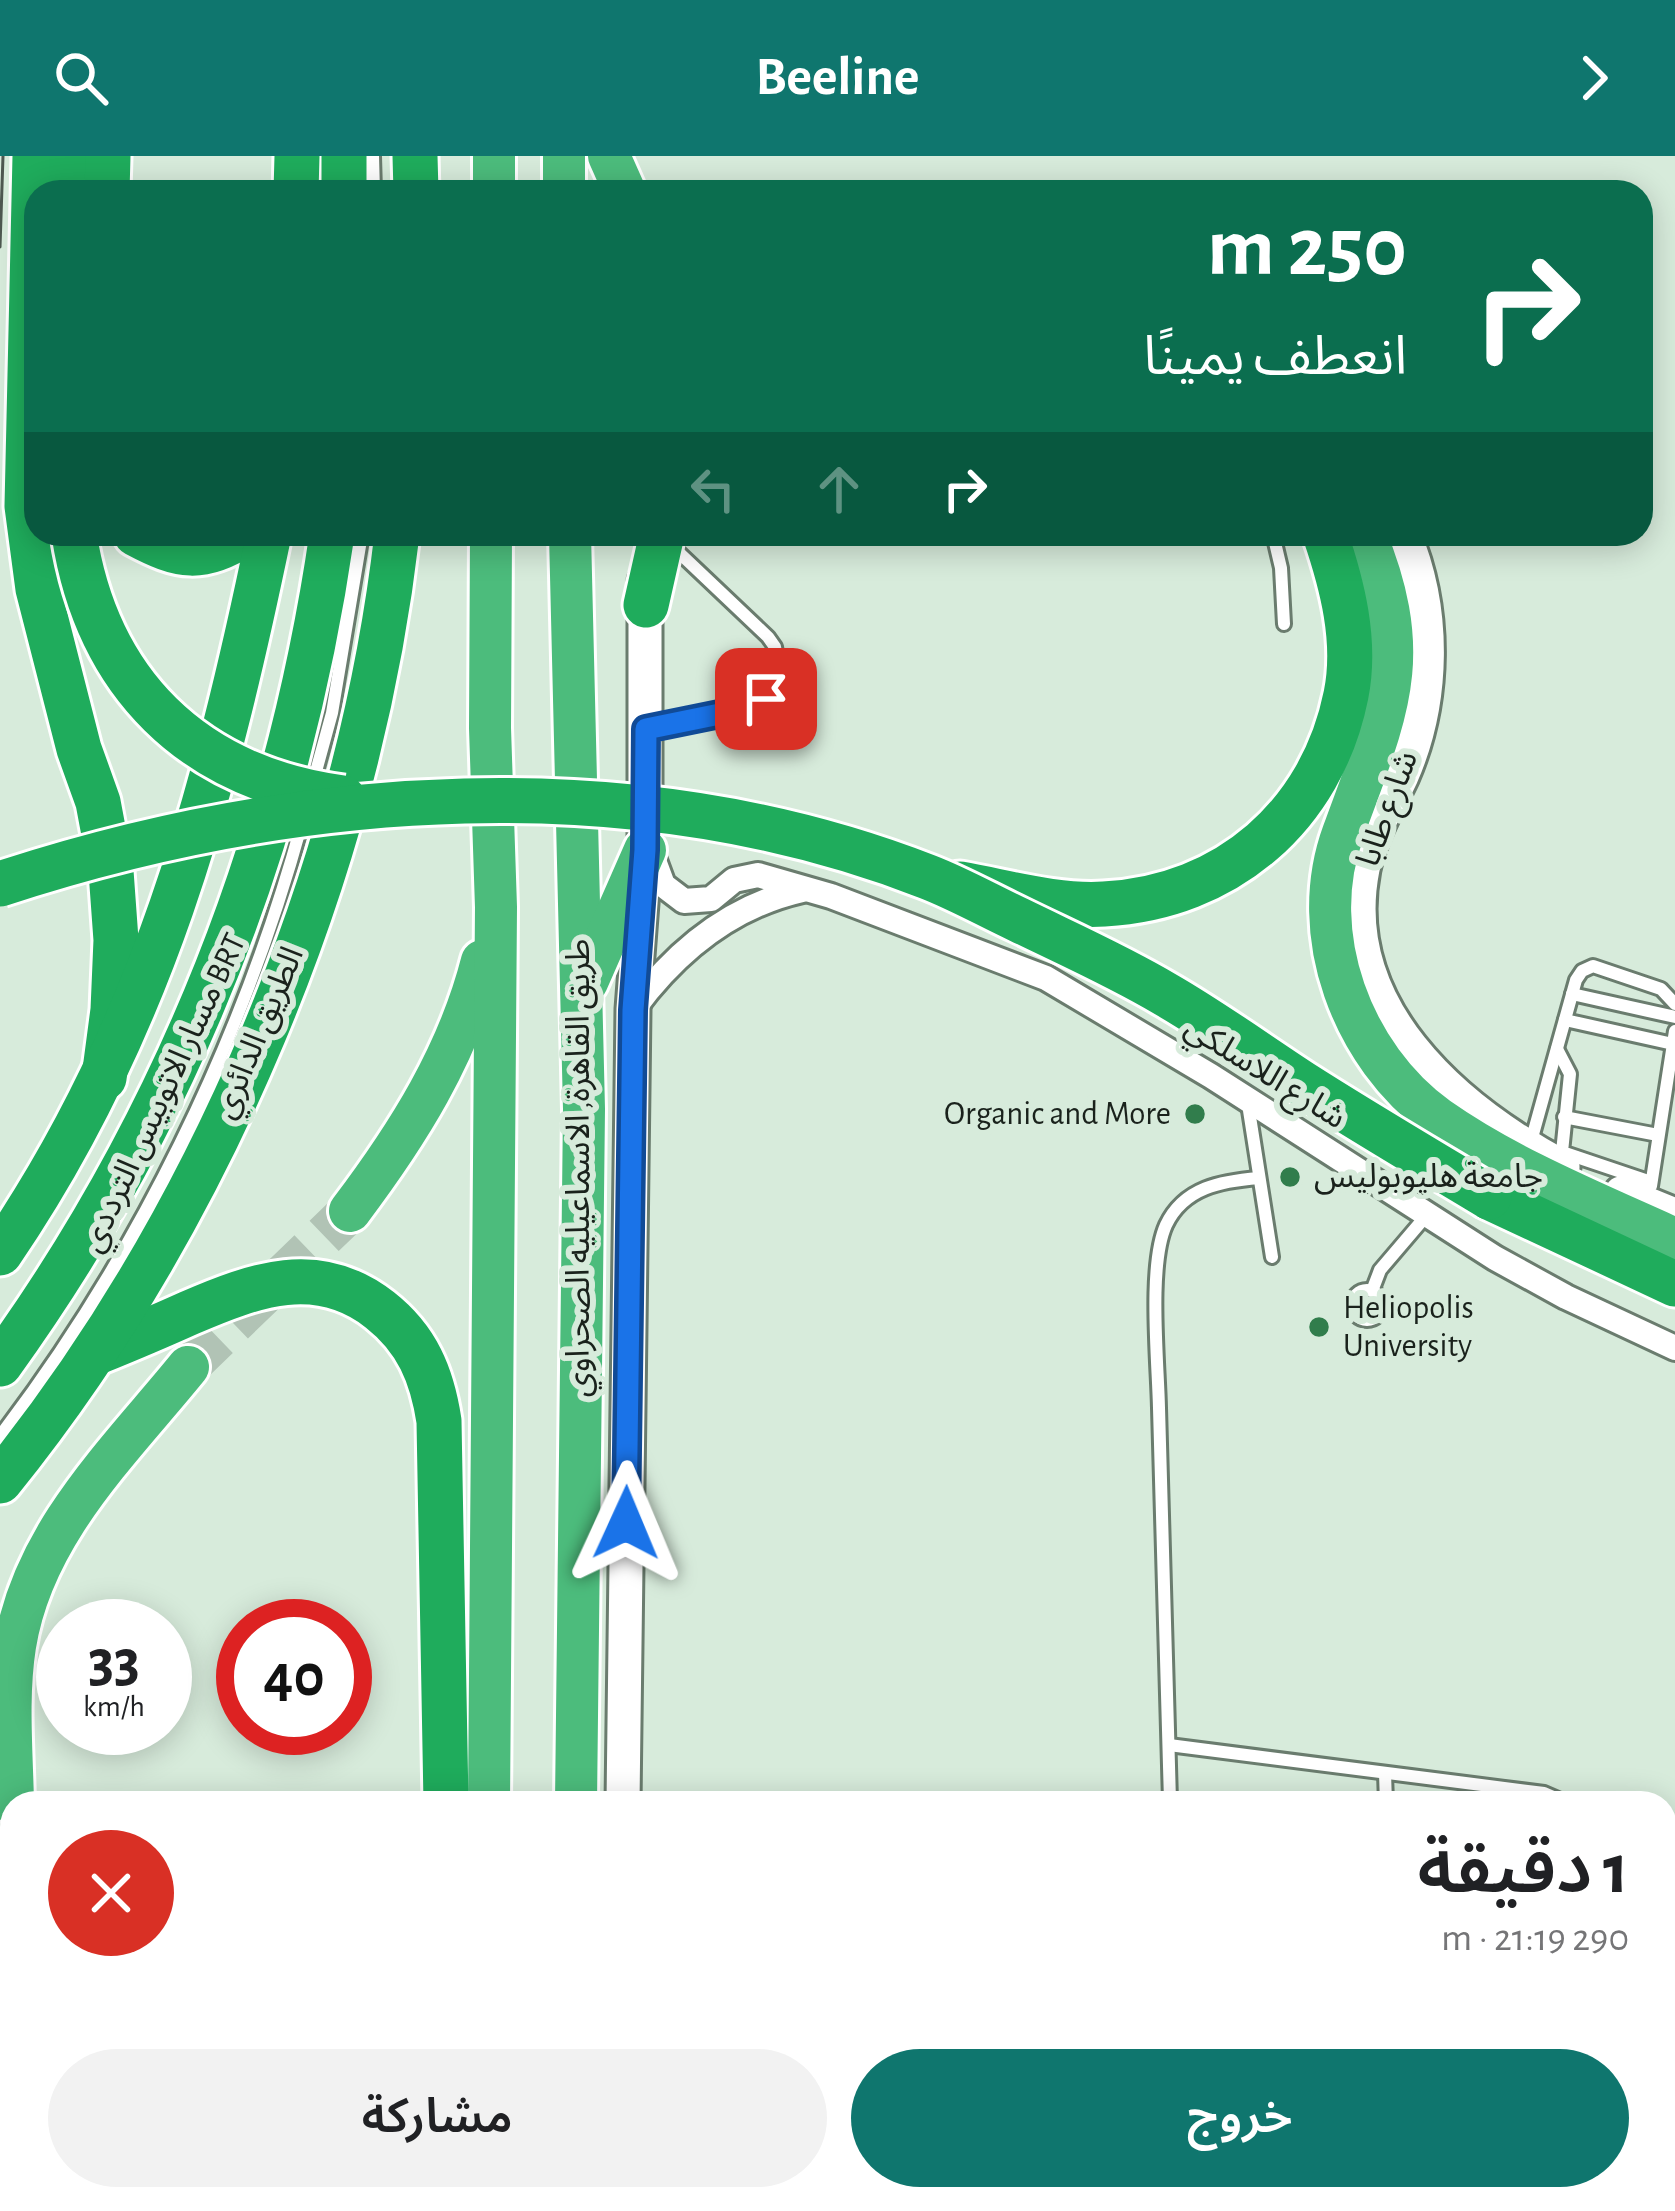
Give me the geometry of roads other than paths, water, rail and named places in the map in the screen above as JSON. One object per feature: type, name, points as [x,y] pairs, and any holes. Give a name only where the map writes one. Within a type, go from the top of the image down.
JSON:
[{"type":"highway","points":[[32,546],[38,589],[98,802],[111,871],[114,986],[104,1078]]},
{"type":"highway","points":[[76,546],[97,625],[122,670],[186,740],[280,783],[382,803]]},
{"type":"highway","points":[[158,546],[172,554],[215,552],[225,546]]},
{"type":"highway","points":[[7,1242],[104,1078],[172,912],[237,688],[267,546]]},
{"type":"highway","name":"الطريق الدائري","points":[[0,1364],[83,1241],[140,1140],[227,947],[277,801],[301,708],[330,546]]},
{"type":"highway","name":"الطريق الدائري","points":[[0,1481],[95,1353],[229,1109],[304,927],[348,782],[374,675],[395,546]]},
{"type":"highway","points":[[489,1791],[496,907],[491,546]]},
{"type":"highway","name":"طريق القاهرة, الاسماعيليه الصحراوي","points":[[570,546],[582,994],[575,1791]]},
{"type":"highway","points":[[646,605],[659,546]]},
{"type":"highway","points":[[930,878],[1055,901],[1102,904],[1160,896],[1204,882],[1258,847],[1298,808],[1329,750],[1347,693],[1349,637],[1341,580],[1329,546]]},
{"type":"highway","points":[[1369,546],[1389,602],[1395,644],[1390,702],[1341,837],[1331,879],[1329,926],[1338,970],[1354,1012],[1390,1070],[1437,1117],[1546,1178],[1675,1239]]},
{"type":"highway","points":[[0,884],[191,834],[382,803],[541,801],[642,809],[837,846],[930,878],[1161,991],[1489,1197],[1675,1284]]},
{"type":"highway","points":[[582,994],[645,843]]},
{"type":"highway","points":[[350,1210],[402,1142],[443,1069],[475,989],[496,907]]},
{"type":"highway","points":[[95,1353],[227,1294],[298,1278],[367,1299],[412,1340],[425,1364],[439,1421],[446,1791]]},
{"type":"highway","points":[[14,1791],[14,1652],[42,1559],[76,1504],[188,1367]]},
{"type":"street","points":[[623,1791],[633,1010],[645,843],[643,546]]},
{"type":"street","name":"شارع طابا","points":[[1409,546],[1426,611],[1428,666],[1420,720],[1364,868],[1359,910],[1363,953],[1375,994],[1396,1031],[1423,1062],[1529,1148],[1658,1201]]},
{"type":"street","name":"شارع اللاسلكي","points":[[645,843],[664,885],[685,901],[711,899],[746,876],[758,875],[1046,978],[1248,1099],[1426,1216],[1567,1297],[1675,1348]]},
{"type":"street","points":[[633,1010],[670,964],[716,927],[758,903],[804,889]]},
{"type":"lane","name":"مسار الاتوبيس الترددي BRT","points":[[0,1436],[110,1277],[176,1150],[236,1018],[286,881],[332,713],[360,546]]},
{"type":"lane","points":[[646,729],[759,706],[781,673],[768,638],[672,546]]},
{"type":"lane","points":[[1276,546],[1284,624]]},
{"type":"lane","points":[[1529,1148],[1578,975],[1593,966],[1661,989],[1675,1004]]},
{"type":"lane","points":[[1572,994],[1675,1017]]},
{"type":"lane","points":[[1557,1049],[1570,1074],[1560,1147],[1566,1155],[1658,1201],[1658,1135],[1674,1038],[1565,1019]]},
{"type":"lane","points":[[1248,1099],[1272,1257]]},
{"type":"lane","points":[[1564,1117],[1658,1135]]},
{"type":"lane","points":[[1170,1791],[1157,1324],[1160,1241],[1179,1206],[1194,1193],[1212,1184],[1259,1178]]},
{"type":"lane","points":[[1372,1291],[1380,1270],[1426,1216]]},
{"type":"lane","points":[[1168,1745],[1528,1791]]},
{"type":"lane","points":[[1385,1773],[1386,1791]]},
{"type":"tunnel","points":[[188,1367],[350,1211]]},
{"type":"tram line","points":[[0,247],[3,156]]},
{"type":"place","name":"Organic and More","points":[[1195,1114]]},
{"type":"place","name":"جامعة هليوبوليس","points":[[1290,1177]]},
{"type":"place","name":"Heliopolis University","points":[[1319,1327]]}]
